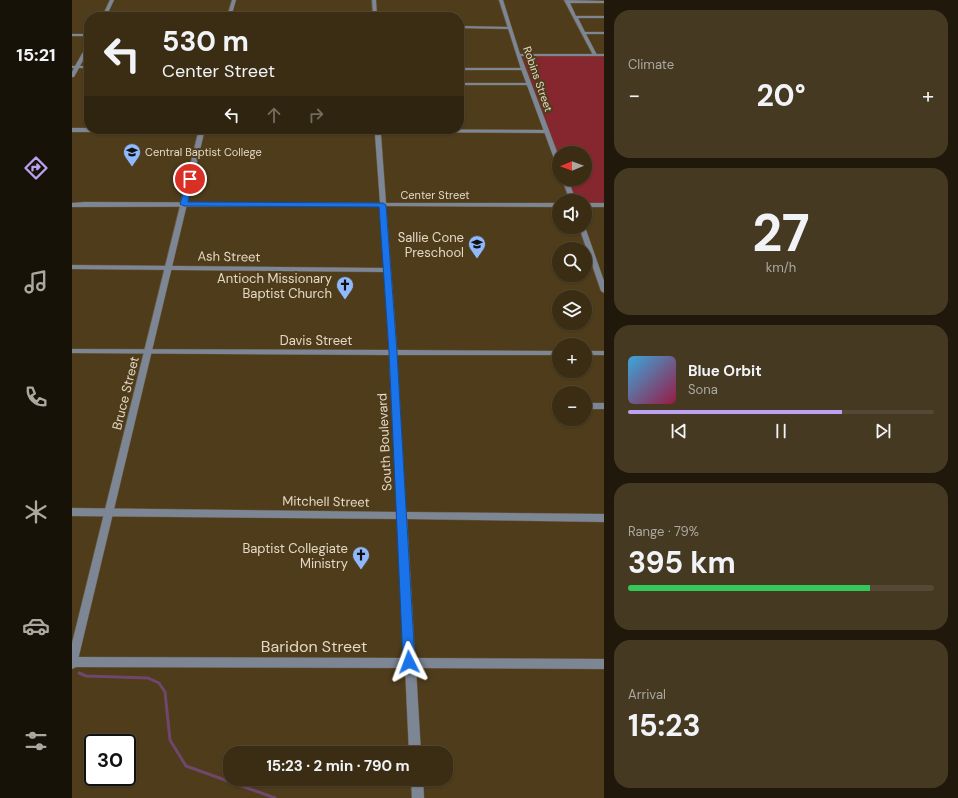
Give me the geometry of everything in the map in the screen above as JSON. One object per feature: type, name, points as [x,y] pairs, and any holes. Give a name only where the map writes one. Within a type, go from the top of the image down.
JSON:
[{"type":"street","points":[[106,12],[112,0]]},
{"type":"street","points":[[230,12],[234,0]]},
{"type":"street","points":[[374,0],[375,12]]},
{"type":"street","name":"Robins Street","points":[[501,0],[523,69],[552,146]]},
{"type":"street","points":[[566,1],[604,2]]},
{"type":"street","points":[[566,1],[595,55]]},
{"type":"street","points":[[575,17],[604,17]]},
{"type":"street","points":[[464,27],[510,28]]},
{"type":"street","points":[[583,33],[604,33]]},
{"type":"street","points":[[72,35],[84,35]]},
{"type":"street","points":[[72,76],[74,67],[84,52]]},
{"type":"street","points":[[519,55],[604,55]]},
{"type":"street","points":[[464,69],[523,69]]},
{"type":"street","points":[[464,84],[529,84]]},
{"type":"street","points":[[72,130],[84,130]]},
{"type":"street","points":[[464,131],[546,131]]},
{"type":"street","name":"Bruce Street","points":[[72,663],[201,134]]},
{"type":"street","name":"South Boulevard","points":[[378,134],[386,270],[393,352],[415,746]]},
{"type":"street","name":"Center Street","points":[[72,205],[552,205]]},
{"type":"street","points":[[592,205],[604,205]]},
{"type":"street","points":[[584,234],[604,291]]},
{"type":"street","name":"Ash Street","points":[[72,267],[386,270]]},
{"type":"street","points":[[596,270],[604,271]]},
{"type":"street","name":"Davis Street","points":[[72,351],[552,353]]},
{"type":"street","points":[[592,353],[604,353]]},
{"type":"street","points":[[592,406],[604,406]]},
{"type":"street","name":"Mitchell Street","points":[[72,512],[604,518]]},
{"type":"street","name":"Baridon Street","points":[[72,663],[409,662],[604,664]]},
{"type":"street","points":[[417,786],[418,798]]},
{"type":"shaded area","points":[[527,56],[604,56],[604,204],[592,204],[592,194],[572,194],[570,186],[592,186],[592,146],[555,146],[523,58]]},
{"type":"waterway","points":[[79,673],[86,676],[148,678],[159,683],[165,692],[170,740],[186,766],[275,798]]},
{"type":"place","name":"Central Baptist College","points":[[132,167]]},
{"type":"place","name":"Sallie Cone Preschool","points":[[477,259]]},
{"type":"place","name":"Antioch Missionary Baptist Church","points":[[345,300]]},
{"type":"place","name":"Baptist Collegiate Ministry","points":[[361,570]]},
{"type":"route","points":[[190,179],[184,204],[383,205],[386,270],[393,352],[409,662]]}]
